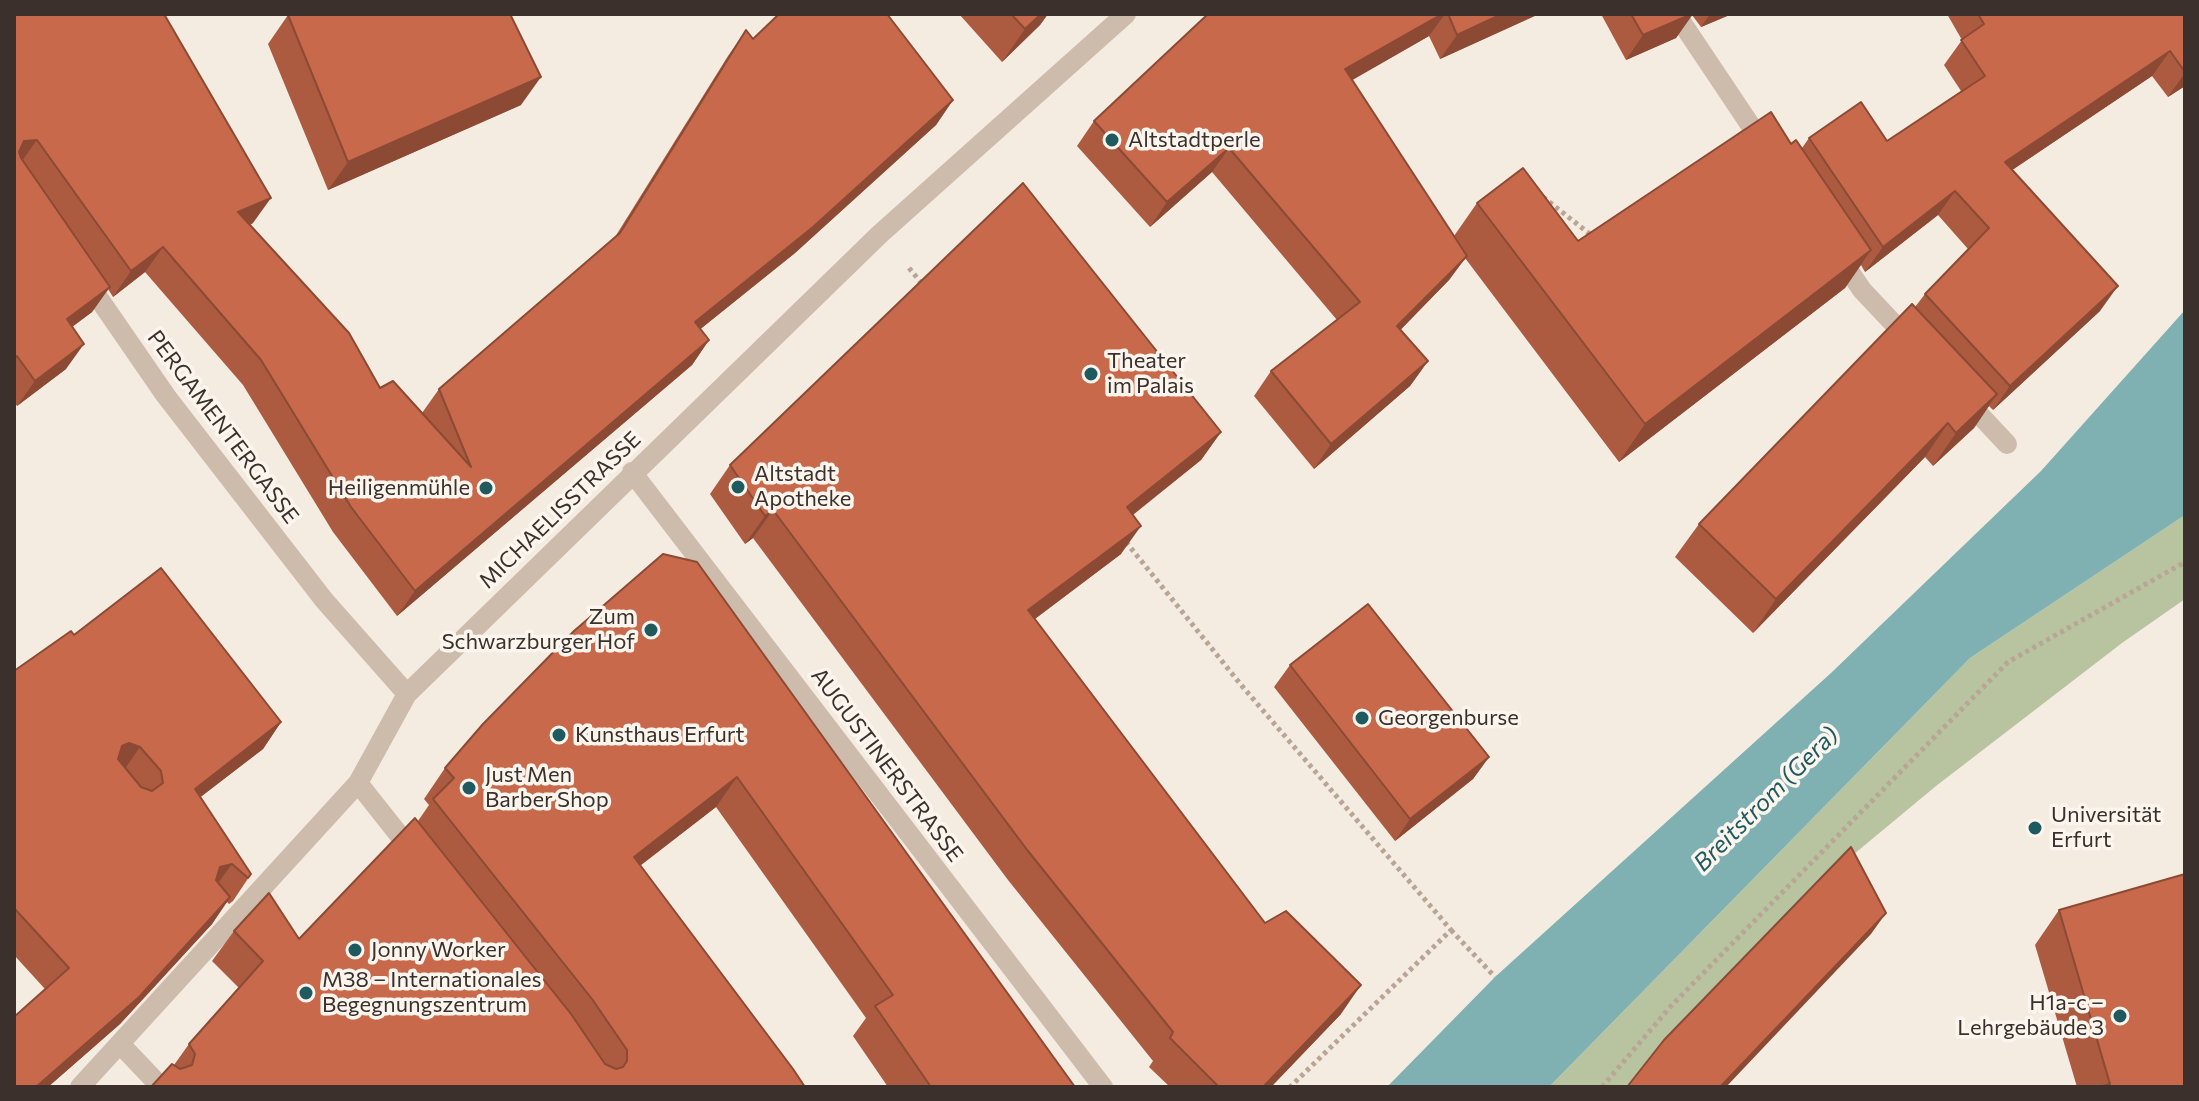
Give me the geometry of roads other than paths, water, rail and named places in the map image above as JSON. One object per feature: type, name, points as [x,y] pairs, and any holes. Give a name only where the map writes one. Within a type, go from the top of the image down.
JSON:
[{"type":"street","name":"MICHAELISSTRASSE","points":[[80,1087],[121,1045],[225,919],[358,783],[407,694],[632,472],[1103,21],[1126,14]]},
{"type":"street","points":[[1676,14],[1781,171]]},
{"type":"street","points":[[1830,243],[1862,290],[1924,356]]},
{"type":"street","name":"PERGAMENTERGASSE","points":[[77,267],[166,396],[315,588],[407,694]]},
{"type":"street","points":[[1945,378],[2007,444]]},
{"type":"street","name":"AUGUSTINERSTRASSE","points":[[632,472],[1103,1087]]},
{"type":"street","points":[[358,783],[425,868]]},
{"type":"street","points":[[121,1045],[161,1087]]},
{"type":"water","name":"Breitstrom (Gera)","points":[[2185,310],[2185,515],[1970,658],[1549,1087],[1387,1087],[1495,977],[1831,673],[2041,471]]},
{"type":"place","name":"Altstadtperle","points":[[1112,140]]},
{"type":"place","name":"Theater im Palais","points":[[1091,374]]},
{"type":"place","name":"Altstadt Apotheke","points":[[738,487]]},
{"type":"place","name":"Heiligenmühle","points":[[486,488]]},
{"type":"place","name":"Zum Schwarzburger Hof","points":[[651,630]]},
{"type":"place","name":"Georgenburse","points":[[1362,718]]},
{"type":"place","name":"Kunsthaus Erfurt","points":[[559,735]]},
{"type":"place","name":"Just Men Barber Shop","points":[[469,788]]},
{"type":"place","name":"Universität Erfurt","points":[[2035,828]]},
{"type":"place","name":"Jonny Worker","points":[[355,950]]},
{"type":"place","name":"M38 – Internationales Begegnungszentrum","points":[[306,993]]},
{"type":"place","name":"H1a-c – Lehrgebäude 3","points":[[2120,1016]]}]
